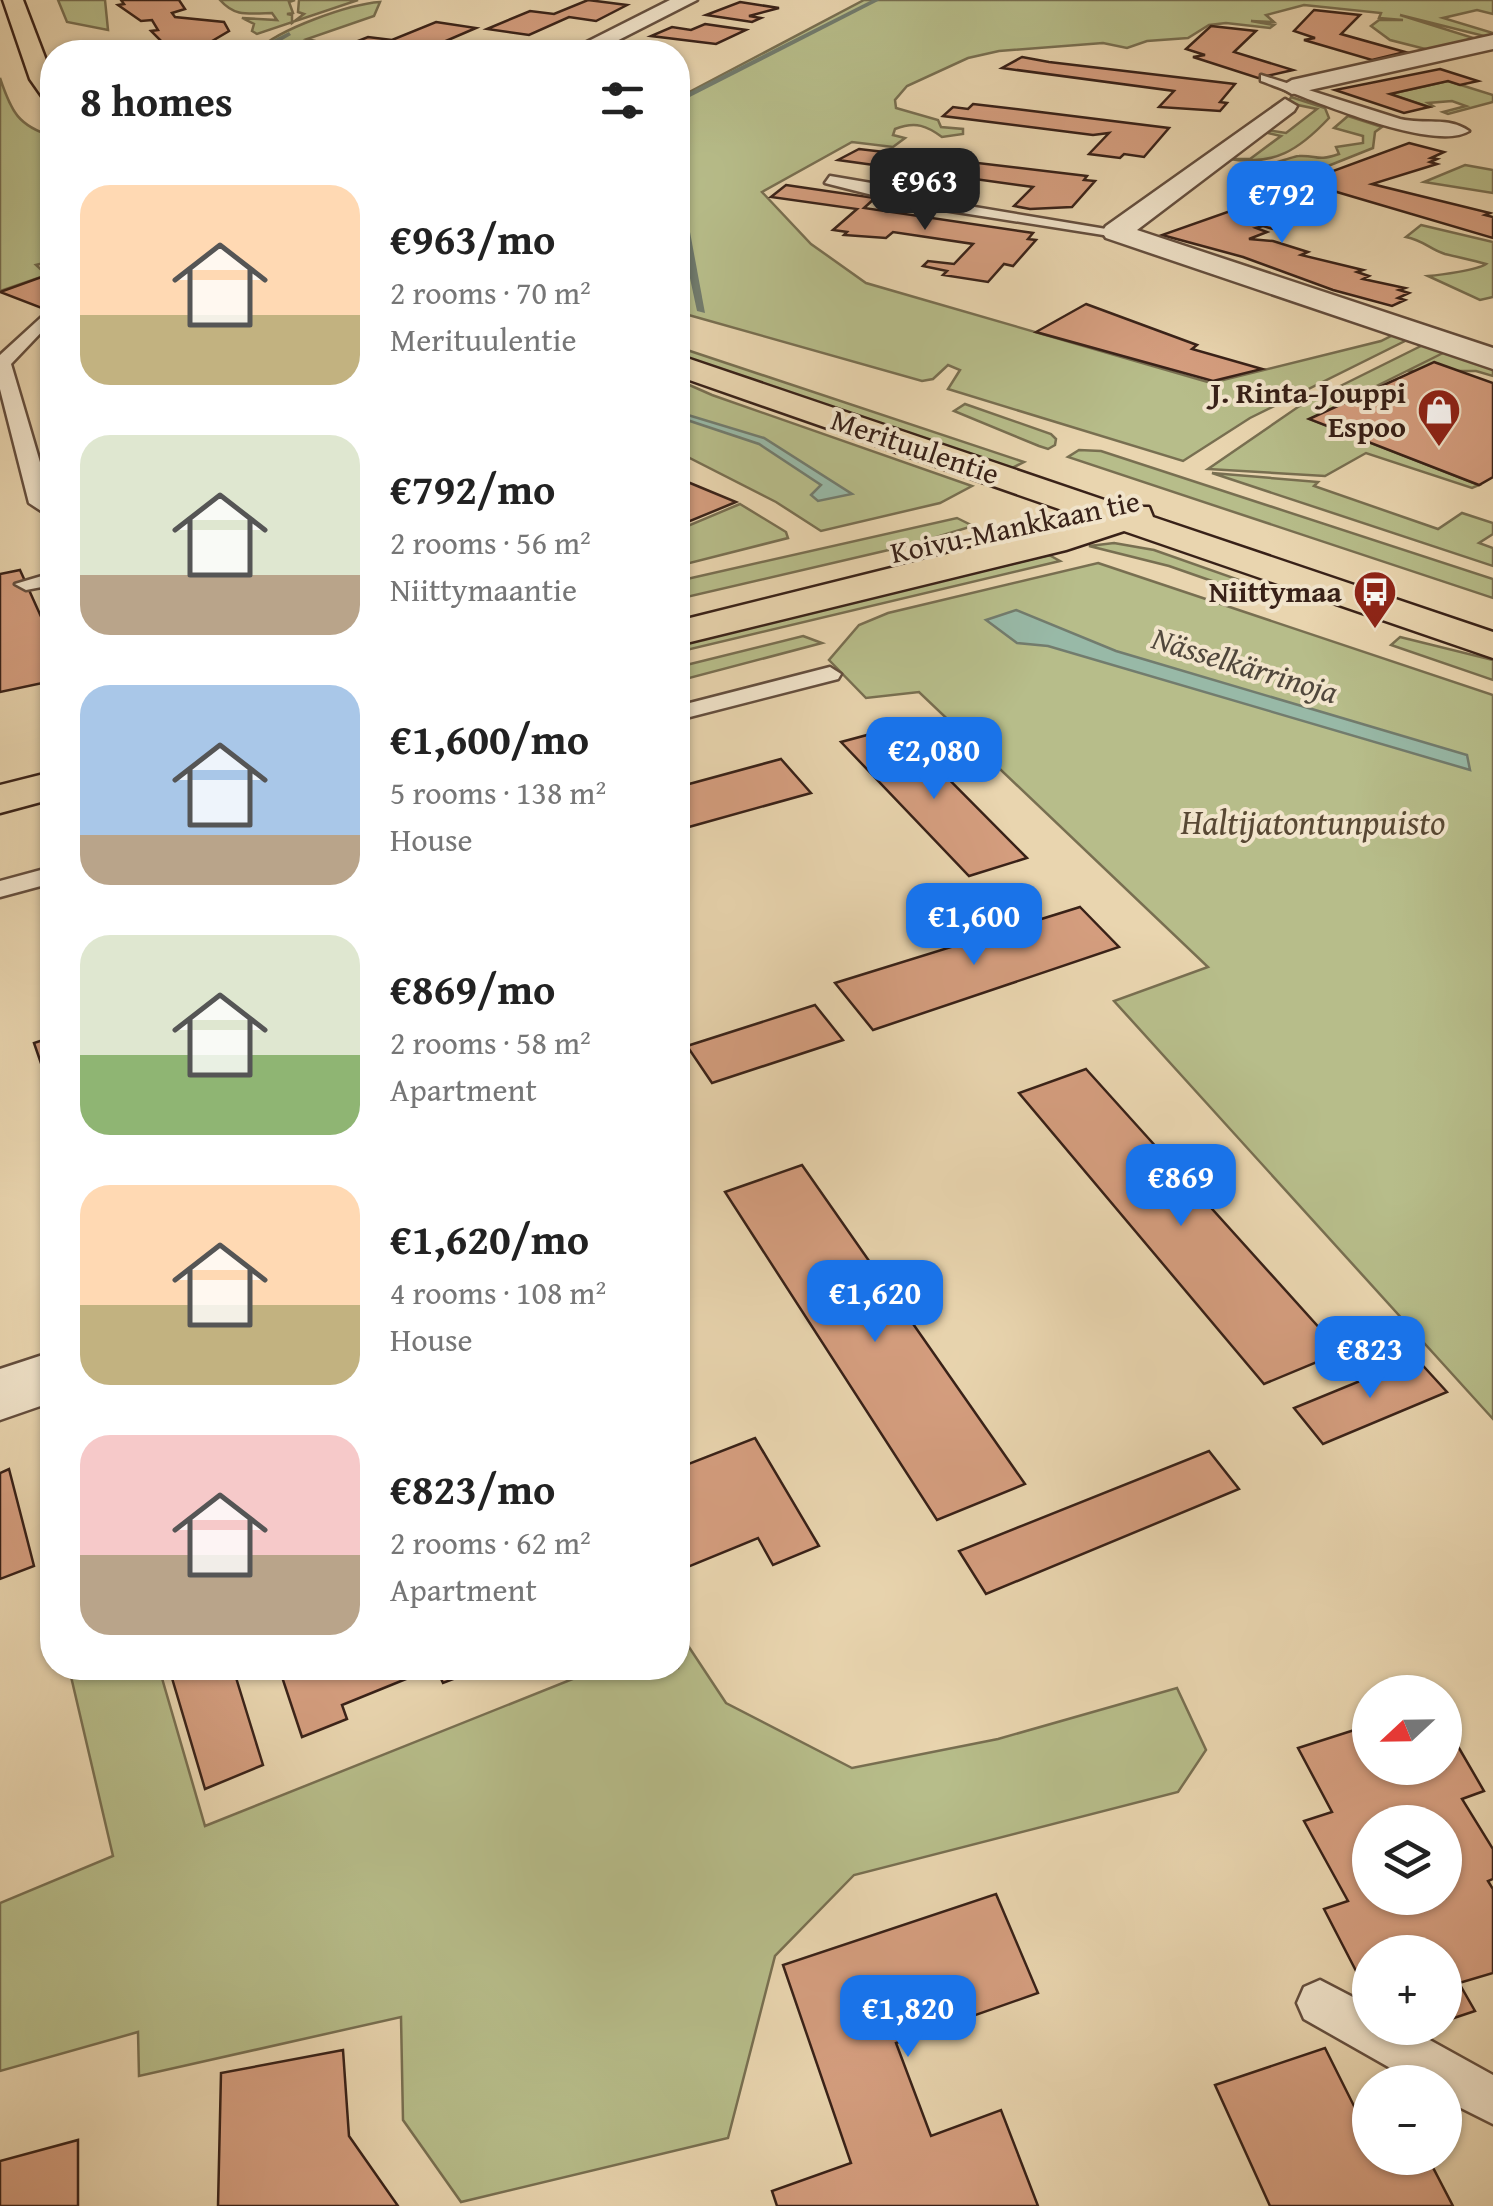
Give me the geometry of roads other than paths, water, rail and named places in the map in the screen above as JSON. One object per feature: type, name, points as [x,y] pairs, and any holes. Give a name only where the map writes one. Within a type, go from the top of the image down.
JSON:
[{"type":"main road","points":[[13,0],[40,74]]},
{"type":"main road","name":"Merituulentie","points":[[690,344],[1143,508],[1493,646]]},
{"type":"main road","name":"Merituulentie","points":[[690,369],[1088,507],[1143,508],[1493,609]]},
{"type":"main road","name":"Koivu-Mankkaan tie","points":[[690,602],[1088,507]]},
{"type":"main road","name":"Koivu-Mankkaan tie","points":[[690,631],[1143,508]]},
{"type":"main road","points":[[0,766],[40,757]]},
{"type":"main road","points":[[0,799],[40,789]]},
{"type":"street","points":[[603,40],[687,0]]},
{"type":"street","points":[[1116,232],[1288,96],[1493,42]]},
{"type":"street","points":[[1116,232],[1493,359]]},
{"type":"street","points":[[0,1395],[40,1381]]},
{"type":"lane","points":[[1265,78],[1288,96],[1420,128]]},
{"type":"lane","points":[[830,180],[872,187],[912,201],[1116,232]]},
{"type":"lane","points":[[40,324],[2,364],[40,504]]},
{"type":"lane","points":[[26,584],[40,581]]},
{"type":"lane","points":[[690,711],[830,674]]},
{"type":"lane","points":[[0,889],[40,878]]},
{"type":"lane","points":[[1320,2003],[1493,2100]]},
{"type":"waterway","points":[[690,95],[877,0]]},
{"type":"waterway","points":[[277,40],[289,34]]},
{"type":"waterway","points":[[690,252],[702,311]]},
{"type":"place","name":"J. Rinta-Jouppi Espoo","points":[[1439,448]]},
{"type":"place","name":"Niittymaa","points":[[1375,630]]},
{"type":"water label","name":"Nässelkärrinoja","points":[[1245,665]]},
{"type":"park label","name":"Haltijatontunpuisto","points":[[1313,822]]}]
